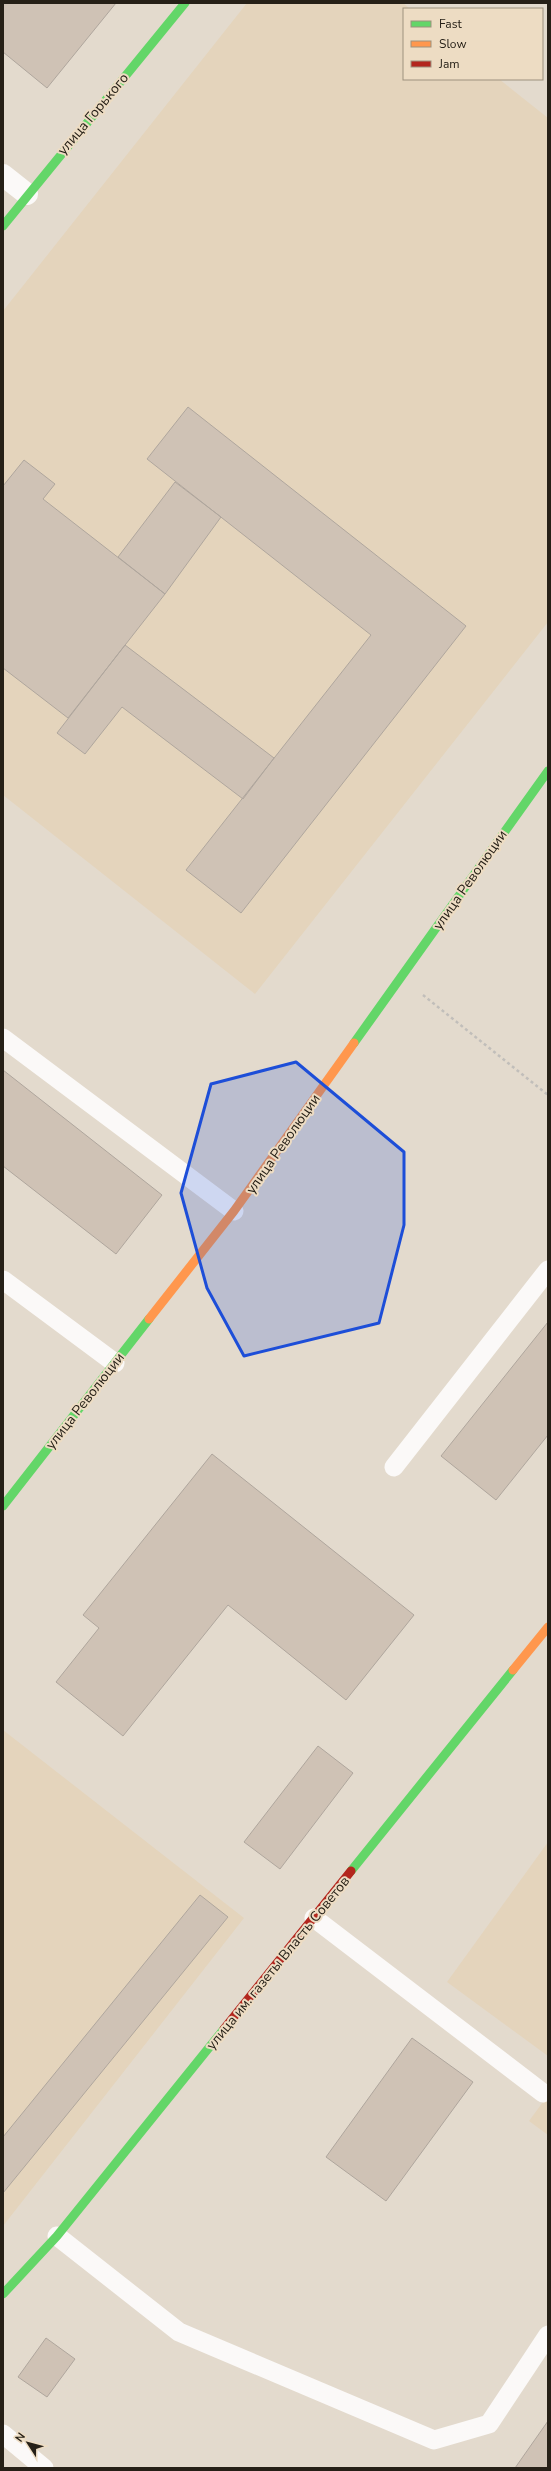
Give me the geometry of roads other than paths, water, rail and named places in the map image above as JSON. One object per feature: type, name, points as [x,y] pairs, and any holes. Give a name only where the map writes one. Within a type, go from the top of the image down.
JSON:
[{"type":"street","name":"улица Горького","points":[[3,226],[27,194],[185,3]]},
{"type":"street","points":[[3,174],[27,194]]},
{"type":"street","name":"улица Революции","points":[[3,1506],[234,1211],[548,771]]},
{"type":"street","name":"улица им. газеты Власть Советов","points":[[3,2294],[58,2236],[548,1627]]},
{"type":"lane","points":[[3,1038],[234,1211]]},
{"type":"lane","points":[[394,1468],[548,1270]]},
{"type":"lane","points":[[3,1280],[115,1363]]},
{"type":"lane","points":[[314,1918],[543,2093]]},
{"type":"lane","points":[[58,2236],[179,2332],[434,2440],[489,2424],[548,2335]]},
{"type":"lane","points":[[3,2434],[44,2468]]}]
